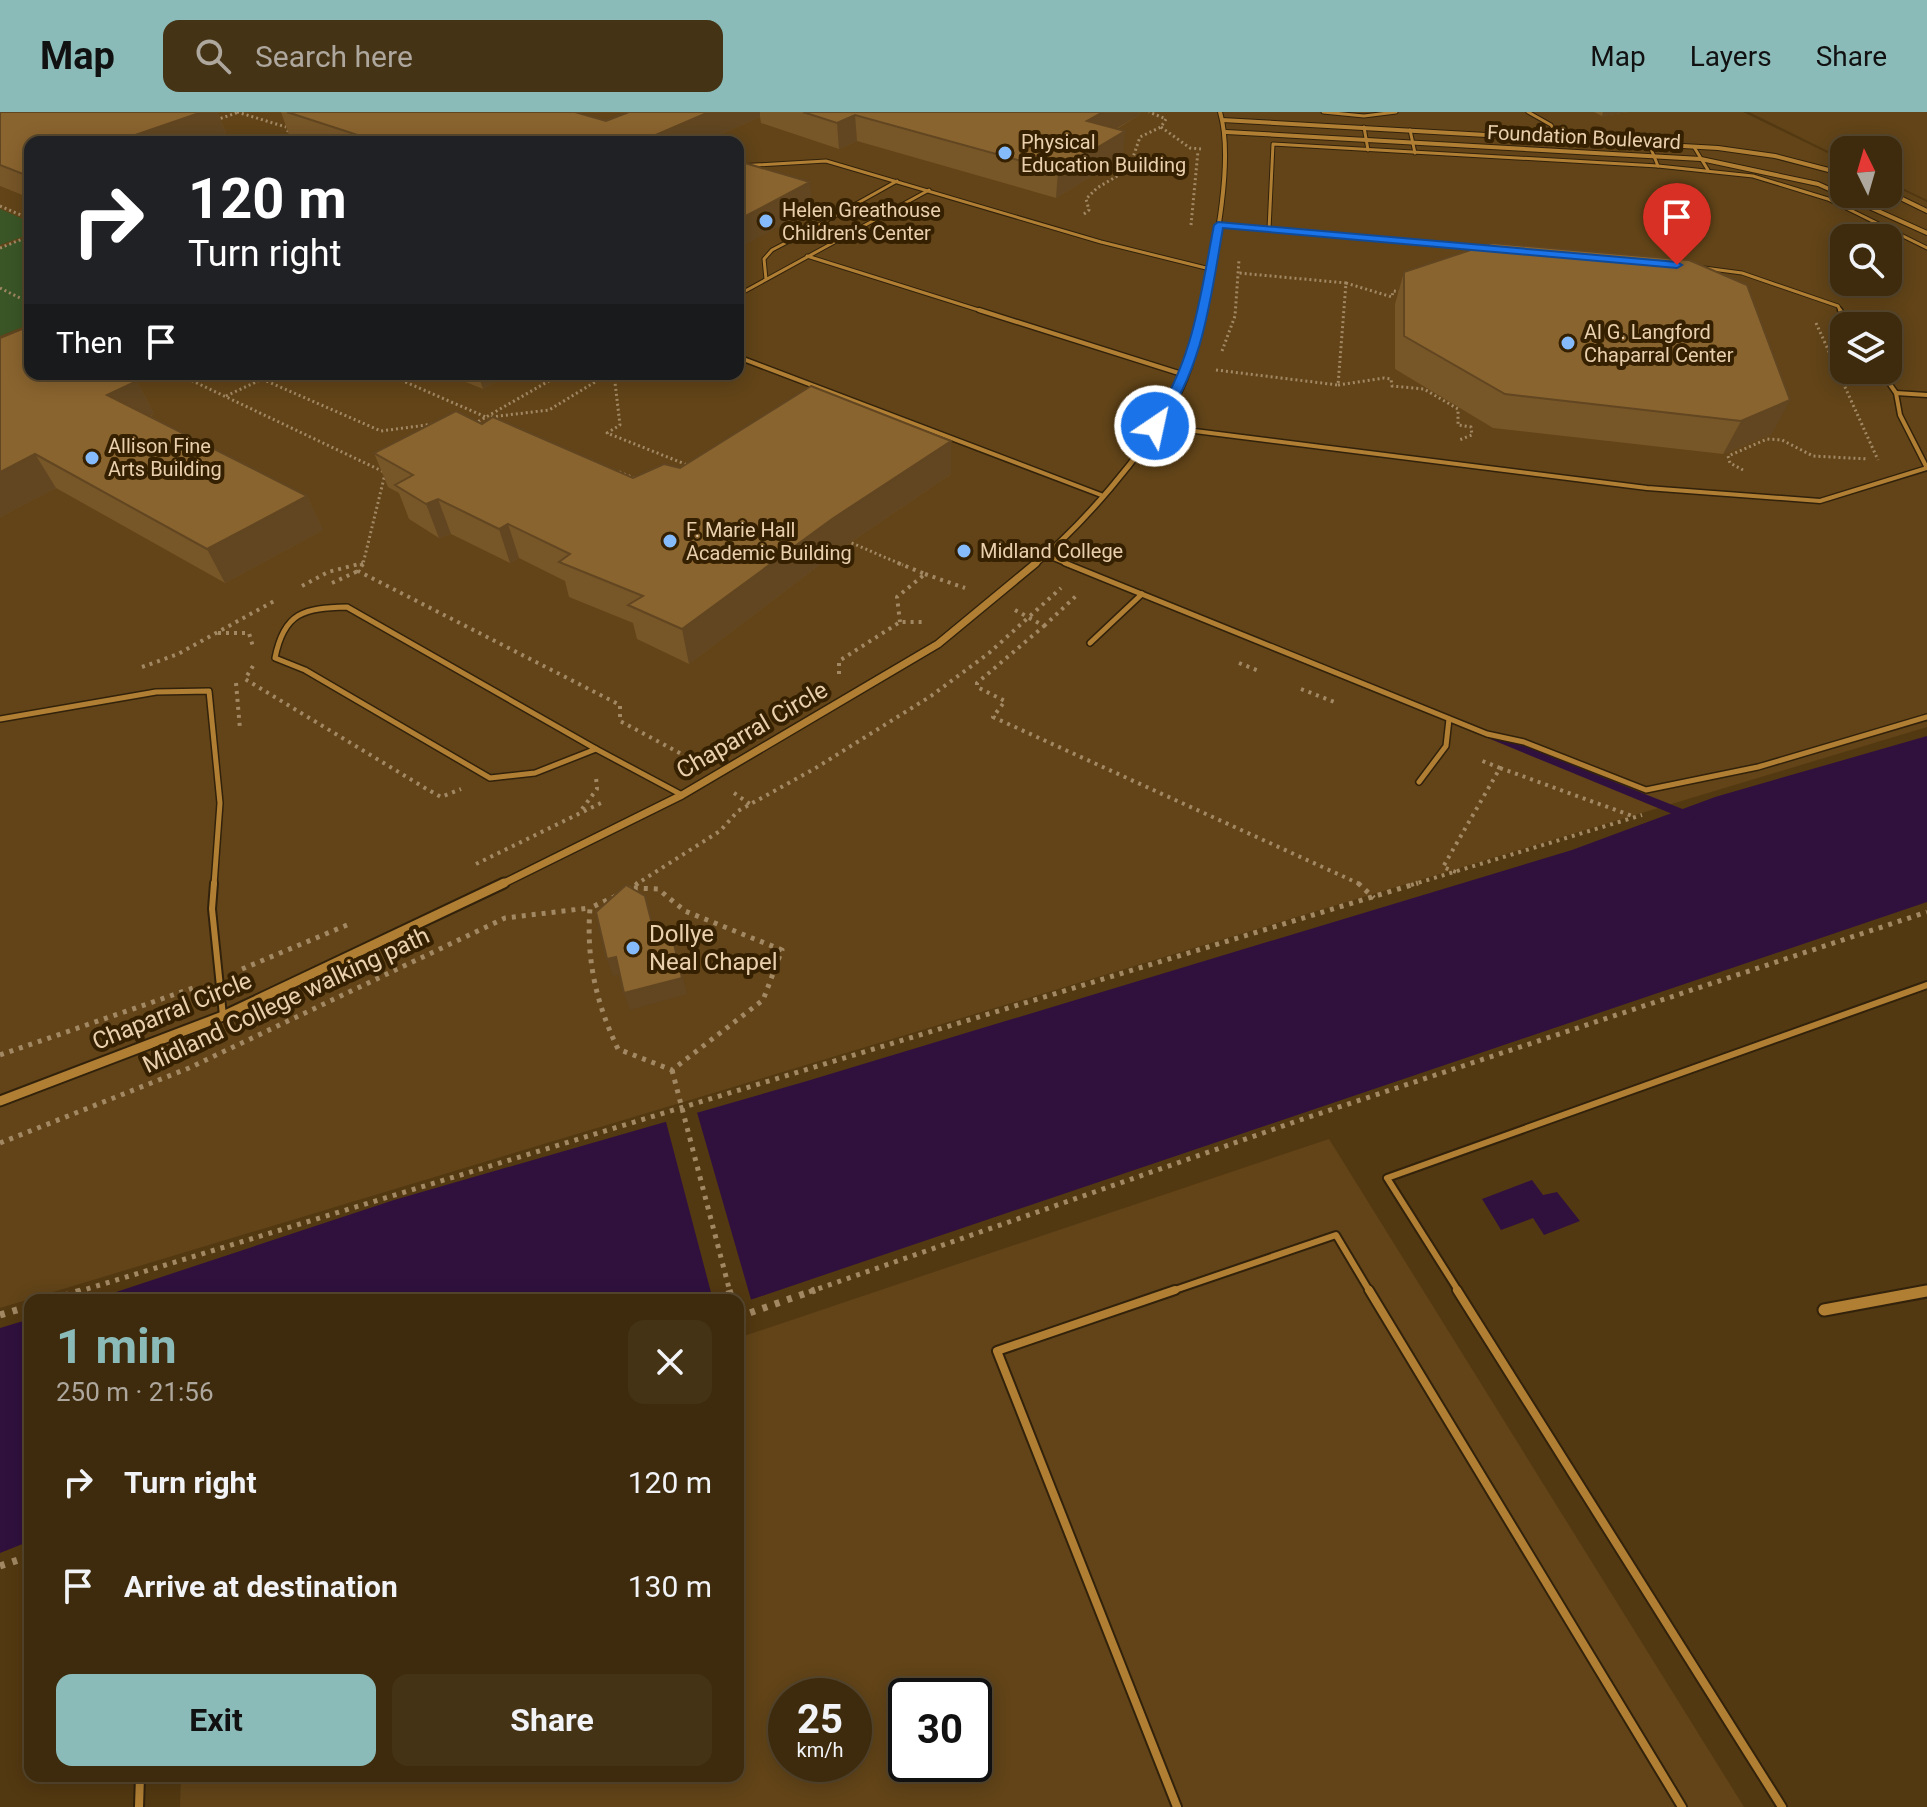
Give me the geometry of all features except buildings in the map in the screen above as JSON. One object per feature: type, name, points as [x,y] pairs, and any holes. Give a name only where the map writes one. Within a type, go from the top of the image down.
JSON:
[{"type":"street","name":"Chaparral Circle","points":[[0,1101],[223,1016],[497,887],[682,795],[938,644],[1046,555],[1101,495],[1176,397],[1196,344],[1218,225],[1226,132],[1220,112]]},
{"type":"street","name":"Foundation Boulevard","points":[[1222,120],[1694,147],[1775,156],[1830,170]]},
{"type":"street","name":"Foundation Boulevard","points":[[1226,132],[1701,159],[1753,167],[1818,184],[1927,233]]},
{"type":"street","points":[[1902,199],[1927,211]]},
{"type":"street","points":[[1824,1310],[1927,1291]]},
{"type":"lane","points":[[1323,112],[1364,116],[1396,112]]},
{"type":"lane","points":[[1528,112],[1551,125],[1560,139]]},
{"type":"lane","points":[[1364,127],[1368,150]]},
{"type":"lane","points":[[1410,130],[1415,153]]},
{"type":"lane","points":[[1269,229],[1273,144],[1658,166],[1753,176],[1828,199],[1927,248]]},
{"type":"lane","points":[[1649,144],[1658,166]]},
{"type":"lane","points":[[1694,147],[1708,170]]},
{"type":"lane","points":[[744,166],[826,161],[1210,269]]},
{"type":"lane","points":[[815,227],[897,181]]},
{"type":"lane","points":[[744,292],[929,190]]},
{"type":"lane","points":[[1218,225],[1495,249]]},
{"type":"lane","points":[[766,279],[764,259],[772,250],[793,239]]},
{"type":"lane","points":[[807,256],[1185,375]]},
{"type":"lane","points":[[1691,267],[1742,273],[1838,306],[1841,312]]},
{"type":"lane","points":[[744,359],[1101,495]]},
{"type":"lane","points":[[1155,426],[1673,491],[1820,501],[1927,468],[1900,415],[1896,393],[1890,384]]},
{"type":"lane","points":[[1896,393],[1927,395]]},
{"type":"lane","points":[[1046,555],[1487,734],[1524,742],[1646,790],[1758,767],[1927,717]]},
{"type":"lane","points":[[1090,643],[1142,594]]},
{"type":"lane","points":[[597,749],[535,773],[490,778],[305,670],[275,658],[277,638],[284,623],[311,608],[347,607],[682,795]]},
{"type":"lane","points":[[0,719],[156,692],[209,691],[220,803],[212,909],[223,1016]]},
{"type":"lane","points":[[1419,782],[1446,746],[1449,719]]},
{"type":"lane","points":[[1782,1807],[1387,1178],[1927,985]]},
{"type":"lane","points":[[1177,1807],[997,1351],[1336,1235],[1682,1807]]},
{"type":"lane","points":[[139,1807],[140,1782]]},
{"type":"path","points":[[209,122],[238,112],[286,127],[297,123]]},
{"type":"path","points":[[1080,217],[1089,210],[1086,199],[1092,189],[1125,173],[1133,164],[1140,137],[1161,127],[1166,119],[1149,112]]},
{"type":"path","points":[[286,127],[286,136]]},
{"type":"path","points":[[1188,265],[1200,138]]},
{"type":"path","points":[[0,206],[24,216]]},
{"type":"path","points":[[0,248],[24,238]]},
{"type":"path","points":[[1239,273],[1358,284],[1378,295],[1392,297],[1393,291],[1415,293]]},
{"type":"path","points":[[1338,385],[1346,283]]},
{"type":"path","points":[[0,288],[24,300]]},
{"type":"path","points":[[1750,474],[1730,463],[1728,456],[1767,439],[1782,440],[1813,456],[1878,460],[1812,313]]},
{"type":"path","points":[[1216,370],[1354,386],[1378,377],[1391,379],[1392,386],[1424,389],[1458,409],[1458,425],[1471,427],[1472,435],[1448,445]]},
{"type":"path","points":[[191,380],[385,472],[363,564],[358,571],[620,705],[620,721],[689,758],[702,751]]},
{"type":"path","points":[[225,396],[260,380]]},
{"type":"path","points":[[264,380],[381,431],[441,423]]},
{"type":"path","points":[[401,380],[499,422]]},
{"type":"path","points":[[461,431],[551,380]]},
{"type":"path","points":[[471,419],[549,410],[598,380]]},
{"type":"path","points":[[615,380],[620,425],[607,433],[696,468]]},
{"type":"path","points":[[618,472],[645,483]]},
{"type":"path","points":[[839,538],[992,599],[1044,626]]},
{"type":"path","points":[[300,587],[328,572],[363,564]]},
{"type":"path","points":[[900,622],[897,597],[925,574]]},
{"type":"path","points":[[1059,589],[1119,615]]},
{"type":"path","points":[[133,669],[178,654],[286,595]]},
{"type":"path","points":[[1076,596],[977,683],[977,687],[1005,701],[993,717],[1362,885],[1374,898]]},
{"type":"path","points":[[839,681],[839,661],[900,622],[933,622]]},
{"type":"path","points":[[1235,661],[1271,676]]},
{"type":"path","points":[[1296,686],[1349,707]]},
{"type":"path","points":[[1446,746],[1636,817]]},
{"type":"path","points":[[1457,872],[1443,867],[1500,768]]},
{"type":"path","points":[[470,867],[582,810]]},
{"type":"path","points":[[71,1294],[1647,814]]},
{"type":"path","name":"Midland College walking path","points":[[0,1143],[189,1068],[505,918],[532,910],[557,912],[590,908],[633,888],[658,889],[685,911],[782,950],[763,1000],[672,1070]]},
{"type":"path","points":[[590,908],[586,945],[602,1020],[618,1049],[672,1070],[730,1294]]},
{"type":"path","points":[[744,1316],[1300,1120],[1927,912]]},
{"type":"path","points":[[0,1055],[125,1014],[360,920]]},
{"type":"path","points":[[0,1315],[24,1308]]},
{"type":"path","points":[[0,1566],[24,1558]]},
{"type":"shaded area","name":"Midland College","points":[[0,112],[1743,112],[1830,154],[1830,208],[1902,208],[1902,190],[1927,202],[1927,727],[46,1294],[24,1294],[24,1301],[0,1308]]},
{"type":"shaded area","points":[[1749,112],[1927,112],[1927,200],[1902,188],[1902,136],[1830,136],[1830,152]]},
{"type":"shaded area","points":[[1927,736],[1927,902],[744,1302],[744,1294],[110,1294],[394,1200],[807,1081],[1572,850],[1715,797]]},
{"type":"shaded area","points":[[1329,1139],[1744,1807],[180,1807],[181,1782],[744,1782],[744,1336]]},
{"type":"shaded area","points":[[1532,1180],[1543,1195],[1557,1192],[1580,1221],[1544,1235],[1533,1218],[1501,1230],[1482,1199]]},
{"type":"shaded area","points":[[24,1321],[24,1543],[0,1553],[0,1328]]},
{"type":"green space","points":[[0,209],[24,219],[24,236],[0,245]]},
{"type":"green space","points":[[24,238],[24,326],[0,336],[0,248]]},
{"type":"pier","points":[[696,1109],[752,1303],[744,1306],[744,1294],[711,1294],[665,1118]]},
{"type":"waterway","points":[[1487,734],[1691,817]]},
{"type":"place","name":"Physical Education Building","points":[[1005,153]]},
{"type":"place","name":"Helen Greathouse Children's Center","points":[[766,221]]},
{"type":"place","name":"Al G. Langford Chaparral Center","points":[[1568,343]]},
{"type":"place","name":"Allison Fine Arts Building","points":[[92,458]]},
{"type":"place","name":"F. Marie Hall Academic Building","points":[[670,541]]},
{"type":"place","name":"Midland College","points":[[964,551]]},
{"type":"place","name":"Dollye Neal Chapel","points":[[633,948]]},
{"type":"route","points":[[1155,426],[1176,397],[1196,344],[1218,225],[1677,265]]}]
